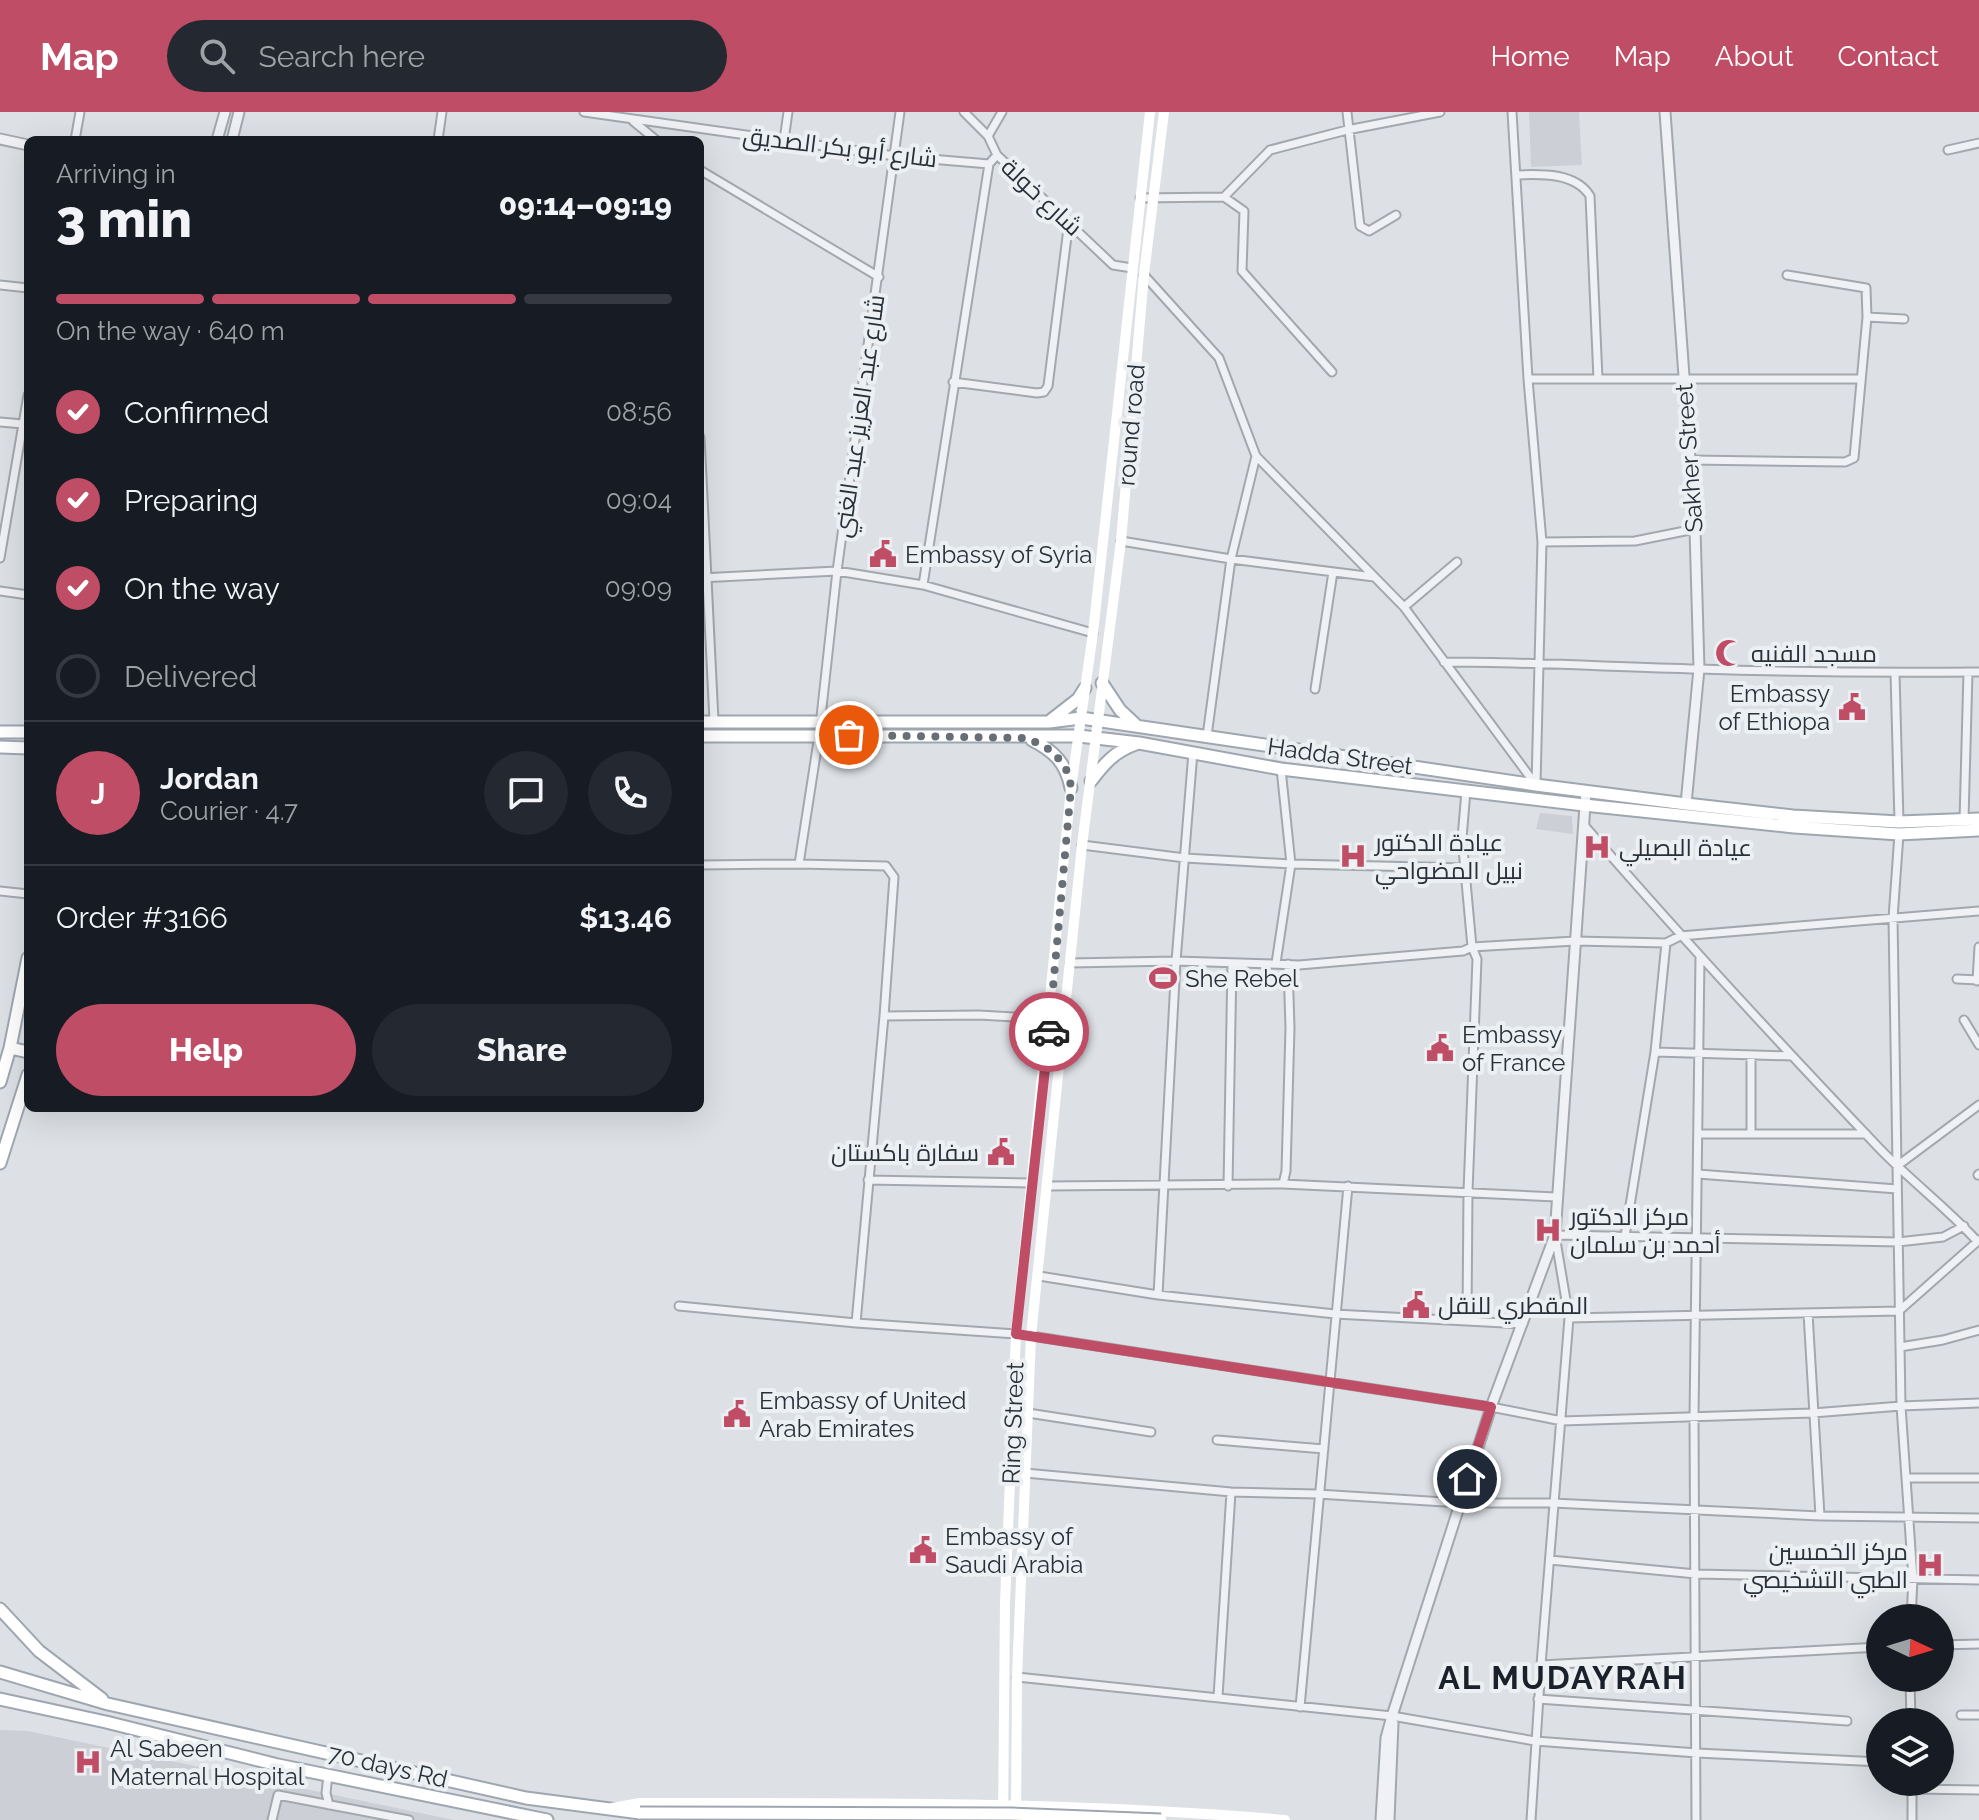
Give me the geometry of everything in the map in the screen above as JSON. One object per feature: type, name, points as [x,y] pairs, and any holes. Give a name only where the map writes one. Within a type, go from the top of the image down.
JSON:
[{"type":"main road","name":"round road","points":[[1079,736],[1150,112]]},
{"type":"main road","name":"round road","points":[[1096,738],[1121,541],[1144,274],[1164,112]]},
{"type":"main road","points":[[1102,683],[1120,710],[1139,726]]},
{"type":"main road","points":[[1049,722],[1078,699],[1085,688]]},
{"type":"main road","name":"Hadda Street","points":[[704,722],[1049,722],[1081,718],[1536,785],[1899,828],[1979,819]]},
{"type":"main road","points":[[0,732],[24,732]]},
{"type":"main road","name":"Hadda Street","points":[[704,736],[1079,736],[1139,743],[1281,769],[1794,827],[1979,830]]},
{"type":"main road","name":"Ring Street","points":[[1003,1820],[1005,1586],[1016,1334],[1071,788],[1079,736]]},
{"type":"main road","points":[[1028,738],[1054,752],[1069,774],[1071,788]]},
{"type":"main road","name":"Ring Street","points":[[1016,1820],[1017,1677],[1031,1336],[1096,738]]},
{"type":"main road","points":[[1091,781],[1123,748],[1139,743]]},
{"type":"main road","points":[[0,747],[24,748]]},
{"type":"main road","points":[[0,1082],[24,978]]},
{"type":"main road","points":[[10,1048],[24,1051]]},
{"type":"main road","points":[[0,1163],[24,1088]]},
{"type":"main road","points":[[1016,1334],[1031,1336]]},
{"type":"main road","points":[[1005,1586],[1014,1595],[1022,1590]]},
{"type":"main road","points":[[1005,1603],[1013,1598],[1019,1601],[1021,1607]]},
{"type":"main road","points":[[0,1609],[39,1651],[108,1704]]},
{"type":"main road","name":"70 days Rd","points":[[0,1672],[108,1704],[526,1798],[603,1809],[640,1813],[1012,1814],[1161,1820]]},
{"type":"main road","points":[[2,1700],[522,1818],[547,1820]]},
{"type":"main road","points":[[985,1803],[1002,1777]]},
{"type":"main road","points":[[1015,1778],[1025,1799],[1037,1805]]},
{"type":"main road","points":[[951,1802],[962,1808],[965,1820]]},
{"type":"main road","points":[[603,1809],[640,1803],[951,1802],[1081,1806],[1285,1820]]},
{"type":"main road","points":[[1068,1820],[1071,1810],[1081,1806]]},
{"type":"street","points":[[76,136],[80,112]]},
{"type":"street","points":[[218,136],[225,112]]},
{"type":"street","points":[[233,136],[239,112]]},
{"type":"street","points":[[439,136],[442,112]]},
{"type":"street","name":"شارع أبو بكر الصديق","points":[[584,112],[895,156],[989,164]]},
{"type":"street","points":[[784,140],[788,112]]},
{"type":"street","name":"شارع عبد العزيز عبد الغني","points":[[799,864],[819,735],[837,571],[900,112]]},
{"type":"street","name":"شارع خولة","points":[[964,112],[988,136],[997,155],[1113,265],[1132,268]]},
{"type":"street","points":[[988,136],[1002,112]]},
{"type":"street","points":[[1347,112],[1360,226],[1369,231],[1396,215]]},
{"type":"street","points":[[1224,197],[1270,150],[1347,130],[1440,112]]},
{"type":"street","points":[[1512,112],[1528,379],[1542,542],[1536,785]]},
{"type":"street","name":"Sakher Street","points":[[1665,112],[1695,529],[1699,669],[1686,804]]},
{"type":"street","points":[[631,119],[651,136]]},
{"type":"street","points":[[0,139],[24,144]]},
{"type":"street","points":[[1948,150],[1979,143]]},
{"type":"street","points":[[923,585],[989,164],[997,155]]},
{"type":"street","points":[[704,172],[879,277]]},
{"type":"street","points":[[1516,175],[1558,176],[1582,187],[1590,196],[1598,379]]},
{"type":"street","points":[[1140,198],[1224,197],[1244,211],[1242,271],[1332,372]]},
{"type":"street","points":[[953,382],[1044,392],[1048,386],[1069,221]]},
{"type":"street","points":[[1144,274],[1219,358],[1256,456],[1404,607],[1536,785]]},
{"type":"street","points":[[1690,460],[1845,462],[1854,458],[1867,317],[1866,288],[1787,275]]},
{"type":"street","points":[[0,285],[24,288]]},
{"type":"street","points":[[1867,317],[1904,319]]},
{"type":"street","points":[[1528,379],[1861,379]]},
{"type":"street","points":[[0,558],[24,418]]},
{"type":"street","points":[[0,422],[23,424]]},
{"type":"street","points":[[1207,736],[1231,559],[1256,456]]},
{"type":"street","points":[[1542,542],[1635,541],[1695,529]]},
{"type":"street","points":[[1121,541],[1374,577]]},
{"type":"street","points":[[1404,607],[1457,562]]},
{"type":"street","points":[[714,721],[704,578],[837,571],[923,585],[1093,633]]},
{"type":"street","points":[[1315,689],[1333,572]]},
{"type":"street","points":[[0,591],[24,594]]},
{"type":"street","points":[[1444,662],[1895,673],[1979,672]]},
{"type":"street","points":[[1964,820],[1968,672]]},
{"type":"street","points":[[1895,673],[1899,828],[1893,918],[1899,1311],[1912,1604]]},
{"type":"street","points":[[1158,1295],[1176,961],[1193,752]]},
{"type":"street","points":[[1276,963],[1291,864],[1281,769]]},
{"type":"street","points":[[1466,791],[1462,838],[1472,947],[1477,959],[1468,1192],[1467,1319]]},
{"type":"street","points":[[1531,1820],[1569,1318],[1555,1235],[1556,1197],[1586,791]]},
{"type":"street","points":[[1569,1318],[1899,1311],[1978,1240],[1866,1134],[1680,936],[1582,823]]},
{"type":"street","points":[[1082,845],[1185,858],[1466,868]]},
{"type":"street","points":[[704,865],[886,866],[894,877],[856,1323]]},
{"type":"street","points":[[0,891],[24,894]]},
{"type":"street","points":[[1070,963],[1176,961],[1288,964],[1575,941],[1666,943],[1680,936],[1979,911]]},
{"type":"street","points":[[1625,1236],[1655,1052],[1666,943]]},
{"type":"street","points":[[1957,979],[1978,980],[1979,947]]},
{"type":"street","points":[[1696,1820],[1694,1418],[1700,957]]},
{"type":"street","points":[[1228,1186],[1232,963]]},
{"type":"street","points":[[1283,1184],[1286,1171],[1290,1028],[1288,964]]},
{"type":"street","points":[[884,1016],[979,1015],[1050,1019]]},
{"type":"street","points":[[1964,1020],[1979,1045]]},
{"type":"street","points":[[1655,1052],[1792,1056]]},
{"type":"street","points":[[1751,1055],[1751,1134]]},
{"type":"street","points":[[1897,1166],[1979,1105]]},
{"type":"street","points":[[1698,1134],[1866,1134]]},
{"type":"street","points":[[1698,1174],[1897,1189]]},
{"type":"street","points":[[868,1180],[1031,1183]]},
{"type":"street","points":[[1048,1186],[1283,1184],[1556,1197]]},
{"type":"street","points":[[1300,1707],[1348,1186]]},
{"type":"street","points":[[1555,1235],[1898,1242],[1943,1237],[1964,1226]]},
{"type":"street","points":[[1381,1820],[1386,1738],[1392,1716],[1491,1407],[1555,1235]]},
{"type":"street","points":[[1039,1276],[1158,1295],[1335,1314],[1523,1324]]},
{"type":"street","points":[[679,1306],[1016,1334]]},
{"type":"street","points":[[1808,1313],[1820,1516]]},
{"type":"street","points":[[1900,1347],[1979,1330]]},
{"type":"street","points":[[1031,1336],[1329,1381],[1562,1421],[1813,1413],[1979,1403]]},
{"type":"street","points":[[1028,1413],[1151,1432]]},
{"type":"street","points":[[1217,1440],[1324,1449]]},
{"type":"street","points":[[1025,1473],[1231,1492],[1460,1503],[1553,1503],[1820,1516],[1979,1518]]},
{"type":"street","points":[[1906,1478],[1979,1478]]},
{"type":"street","points":[[1218,1697],[1231,1492]]},
{"type":"street","points":[[1550,1560],[1696,1574],[1979,1580]]},
{"type":"street","points":[[1954,1645],[1979,1644]]},
{"type":"street","points":[[1541,1665],[1866,1648]]},
{"type":"street","points":[[1017,1677],[1392,1716],[1535,1741],[1866,1761]]},
{"type":"street","points":[[1538,1699],[1847,1721]]},
{"type":"street","points":[[1961,1715],[1979,1715]]},
{"type":"street","points":[[1389,1820],[1394,1737],[1392,1716]]},
{"type":"street","points":[[328,1775],[326,1793],[329,1805]]},
{"type":"street","points":[[1954,1788],[1979,1790]]},
{"type":"street","points":[[272,1820],[278,1795],[409,1820]]},
{"type":"street","points":[[1912,1820],[1913,1796]]},
{"type":"street","points":[[338,1820],[340,1809]]},
{"type":"shaded area","points":[[1529,112],[1579,112],[1582,165],[1531,167]]},
{"type":"shaded area","points":[[1540,813],[1572,816],[1573,834],[1536,829]]},
{"type":"shaded area","name":"Al Sabeen Maternal Hospital","points":[[0,1730],[28,1731],[454,1820],[0,1820]]},
{"type":"way so far","points":[[849,735],[1028,738],[1054,752],[1065,767],[1071,788],[1049,1032]]},
{"type":"place","name":"Embassy of Syria","points":[[883,554]]},
{"type":"place","name":"مسجد الفنيه","points":[[1729,653]]},
{"type":"place","name":"Embassy of Ethiopa","points":[[1852,707]]},
{"type":"place","name":"عيادة البصيلي","points":[[1597,847]]},
{"type":"place","name":"عيادة الدكتور نبيل المضواحي","points":[[1353,856]]},
{"type":"place","name":"She Rebel","points":[[1163,978]]},
{"type":"place","name":"Embassy of France","points":[[1440,1048]]},
{"type":"place","name":"سفارة باكستان","points":[[1001,1152]]},
{"type":"place","name":"مركز الدكتور أحمد بن سلمان","points":[[1548,1230]]},
{"type":"place","name":"المقطري للنقل","points":[[1416,1305]]},
{"type":"place","name":"Embassy of United Arab Emirates","points":[[737,1414]]},
{"type":"place","name":"Embassy of Saudi Arabia","points":[[923,1550]]},
{"type":"place","name":"مركز الخمسين الطبي التشخيصي","points":[[1930,1565]]},
{"type":"place","name":"Al Sabeen Maternal Hospital","points":[[88,1762]]},
{"type":"district","name":"AL MUDAYRAH","points":[[1563,1677]]},
{"type":"route","points":[[1049,1032],[1016,1334],[1491,1407],[1467,1479]]}]
